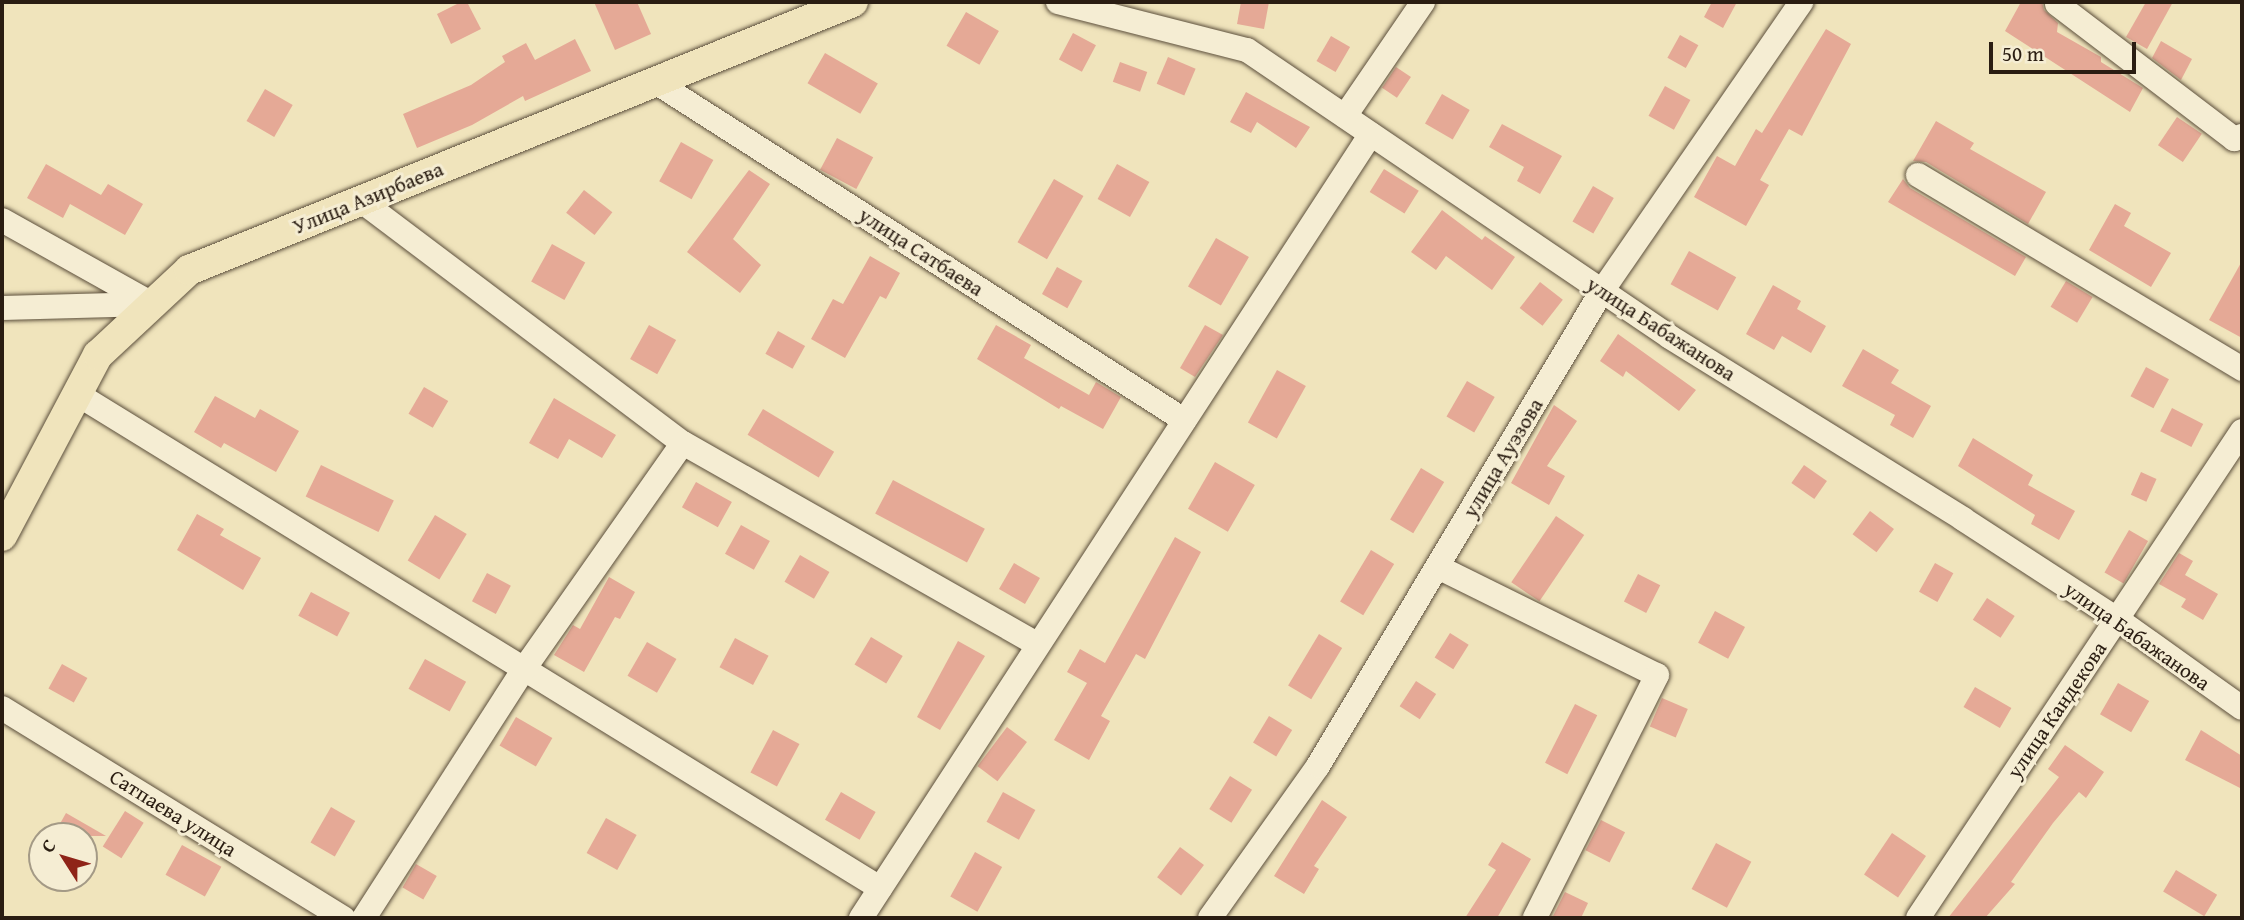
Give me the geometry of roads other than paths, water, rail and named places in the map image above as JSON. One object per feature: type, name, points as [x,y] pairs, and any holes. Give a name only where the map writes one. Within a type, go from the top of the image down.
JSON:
[{"type":"main road","name":"Улица Азирбаева","points":[[2,536],[98,355],[189,270],[853,2]]},
{"type":"street","name":"улица Бабажанова","points":[[1058,2],[1247,50],[1602,291],[2118,619],[2242,708]]},
{"type":"street","points":[[1345,116],[1423,2]]},
{"type":"street","name":"улица Ауэзова","points":[[1210,918],[1318,766],[1602,291],[1801,2]]},
{"type":"street","points":[[2057,4],[2234,139],[2242,136]]},
{"type":"street","name":"улица Сатбаева","points":[[657,83],[1184,420]]},
{"type":"street","points":[[861,918],[1371,134]]},
{"type":"street","points":[[1917,175],[2242,369]]},
{"type":"street","points":[[360,200],[683,443],[1038,645]]},
{"type":"street","points":[[2,220],[152,304]]},
{"type":"street","points":[[2,308],[152,304]]},
{"type":"street","points":[[78,394],[880,888]]},
{"type":"street","name":"улица Кандекова","points":[[1918,918],[2242,431]]},
{"type":"street","points":[[363,918],[524,669],[683,443]]},
{"type":"street","points":[[1438,567],[1657,675],[1535,918]]},
{"type":"street","name":"Сатпаева улица","points":[[2,708],[344,918]]}]
